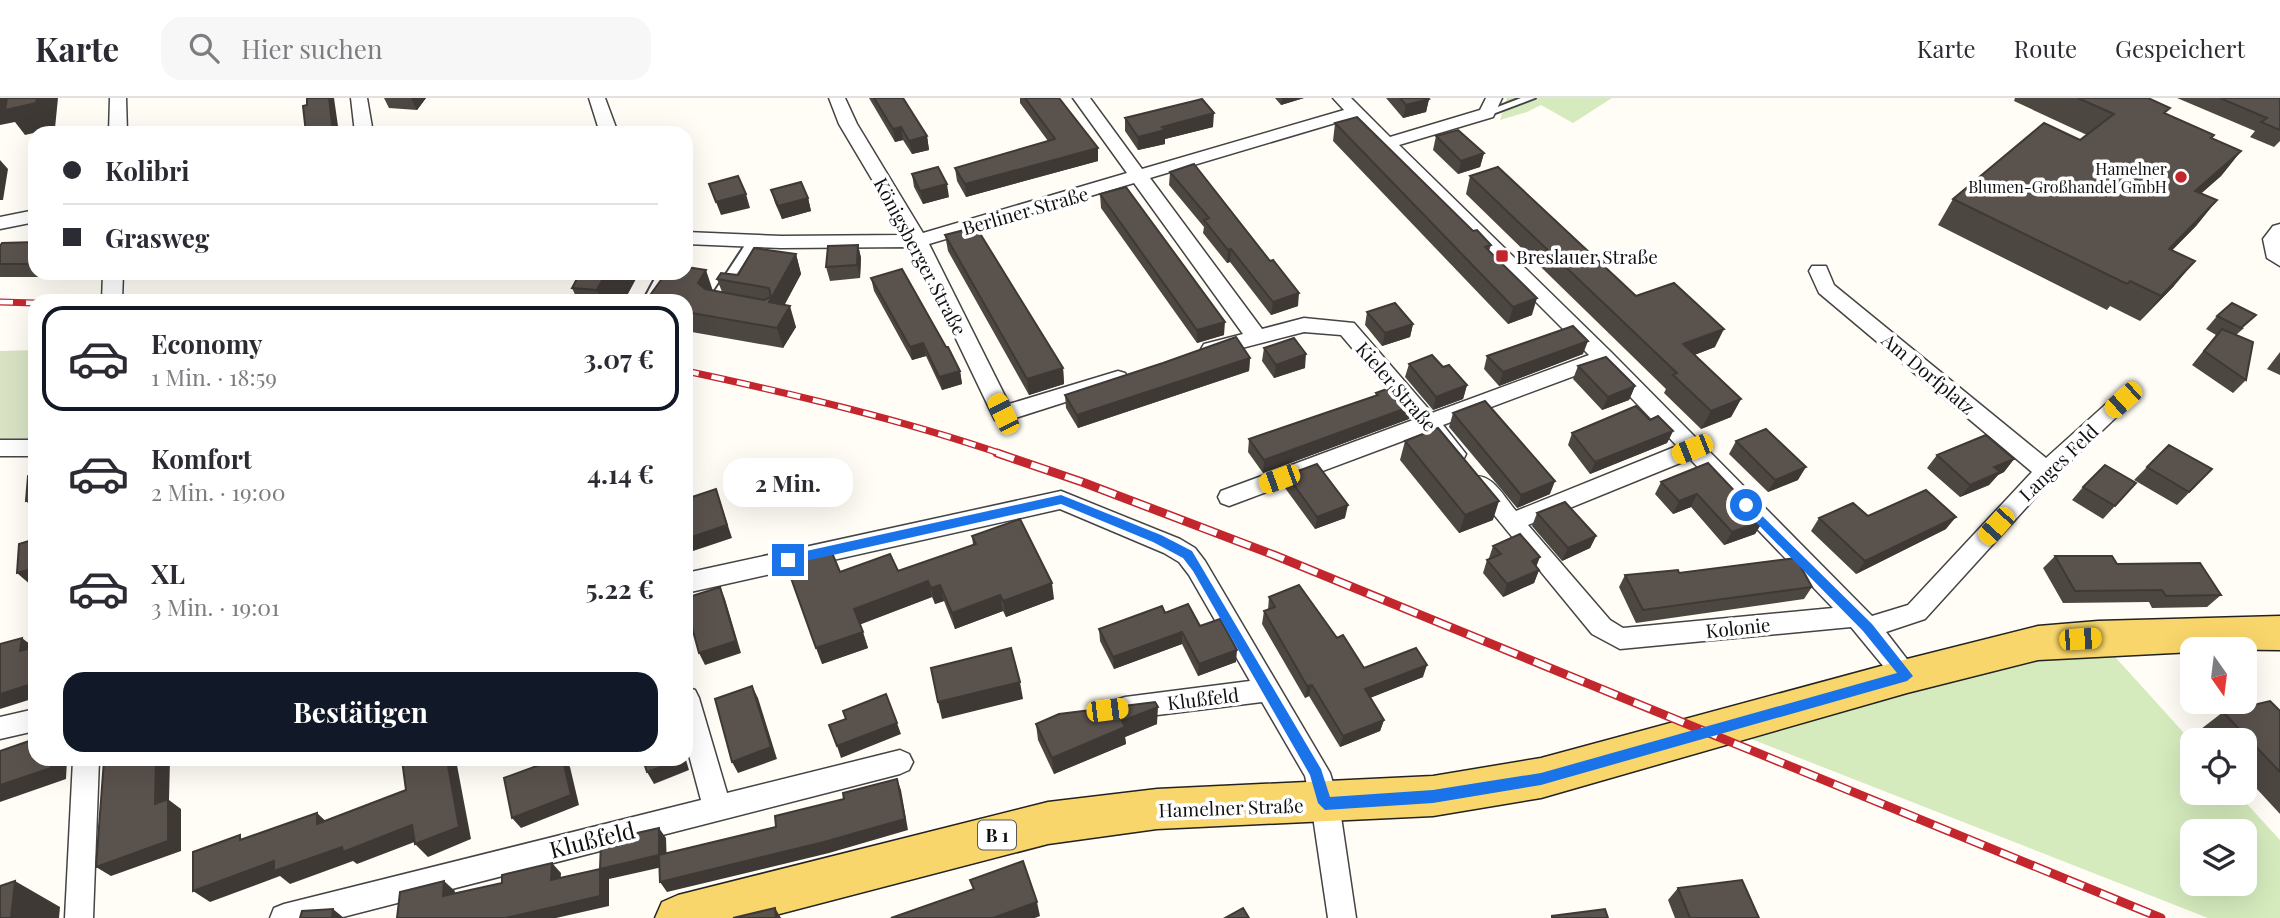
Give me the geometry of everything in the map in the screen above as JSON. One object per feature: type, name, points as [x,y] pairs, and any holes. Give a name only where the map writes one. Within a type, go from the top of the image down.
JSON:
[{"type":"main road","name":"Hamelner Straße","points":[[678,918],[1048,822],[1157,809],[1433,796],[1541,779],[1907,676],[2038,643],[2280,633]]},
{"type":"street","points":[[118,98],[118,126]]},
{"type":"street","points":[[359,98],[363,126]]},
{"type":"street","points":[[597,98],[607,126]]},
{"type":"street","name":"Königsberger Straße","points":[[837,98],[848,124],[918,241],[1003,414],[1143,370]]},
{"type":"street","points":[[1081,98],[1256,336]]},
{"type":"street","points":[[1341,98],[1604,358],[1862,622],[1907,676]]},
{"type":"street","points":[[1388,144],[1491,105]]},
{"type":"street","name":"Berliner Straße","points":[[693,237],[753,241],[918,241],[1355,112]]},
{"type":"street","points":[[0,223],[28,217]]},
{"type":"street","points":[[2280,230],[2272,239],[2274,254],[2280,260]]},
{"type":"street","name":"Am Dorfplatz","points":[[1819,271],[1826,288],[2046,471]]},
{"type":"street","name":"Kieler Straße","points":[[1194,354],[1304,325],[1347,328],[1601,627],[1620,639]]},
{"type":"street","points":[[1230,497],[1604,358]]},
{"type":"street","name":"Langes Feld","points":[[1862,622],[1916,612],[2046,471],[2123,400]]},
{"type":"street","points":[[0,448],[28,448]]},
{"type":"street","points":[[1512,522],[1692,449]]},
{"type":"street","points":[[693,581],[1061,500],[1157,538],[1187,555],[1317,773],[1325,803],[1342,918]]},
{"type":"street","name":"Kolonie","points":[[1620,639],[1862,622]]},
{"type":"street","name":"Klußfeld","points":[[1107,710],[1268,690]]},
{"type":"street","points":[[0,728],[28,722]]},
{"type":"street","points":[[693,723],[717,807]]},
{"type":"street","name":"Klußfeld","points":[[284,918],[900,762]]},
{"type":"street","points":[[79,918],[86,766]]},
{"type":"lane","points":[[1491,105],[1531,98]]},
{"type":"lane","points":[[724,306],[713,303],[753,241]]},
{"type":"green space","points":[[1507,98],[1612,98],[1573,123],[1541,105],[1500,120]]},
{"type":"green space","points":[[28,350],[28,444],[0,444],[0,351]]},
{"type":"green space","points":[[2098,638],[2180,729],[2180,805],[2248,805],[2280,840],[2280,918],[2208,918],[1723,728]]},
{"type":"building","points":[[7,98],[37,98],[36,103],[5,110]]},
{"type":"building","points":[[307,98],[329,98],[332,126],[305,126],[303,106],[307,105]]},
{"type":"building","points":[[874,98],[903,98],[927,136],[909,141],[901,127],[893,129]]},
{"type":"building","points":[[1025,98],[1059,98],[1098,148],[965,184],[955,168],[1055,139]]},
{"type":"building","points":[[1400,98],[1428,98],[1429,99],[1406,105]]},
{"type":"building","points":[[2078,98],[2148,98],[2170,108],[2164,113],[2214,135],[2211,138],[2241,151],[2195,191],[2217,200],[2169,249],[2195,261],[2161,296],[2130,281],[2127,284],[1953,199],[2044,123],[2080,140],[2114,114]]},
{"type":"building","points":[[2220,98],[2280,98],[2280,130],[2261,122],[2267,118]]},
{"type":"building","points":[[1202,99],[1214,113],[1162,127],[1165,130],[1138,137],[1125,118]]},
{"type":"building","points":[[1357,117],[1473,231],[1477,230],[1491,245],[1485,247],[1537,298],[1513,307],[1335,123]]},
{"type":"building","points":[[1458,130],[1484,153],[1461,161],[1436,136]]},
{"type":"building","points":[[1194,164],[1270,261],[1273,260],[1299,293],[1273,302],[1231,249],[1228,250],[1204,220],[1209,218],[1170,172]]},
{"type":"building","points":[[938,167],[947,184],[920,191],[912,174]]},
{"type":"building","points":[[1498,167],[1636,296],[1674,283],[1724,329],[1683,344],[1741,399],[1711,411],[1673,375],[1677,373],[1470,176]]},
{"type":"building","points":[[738,176],[746,194],[716,202],[709,184]]},
{"type":"building","points":[[801,182],[808,198],[778,206],[771,190]]},
{"type":"building","points":[[1126,187],[1225,322],[1197,330],[1100,194]]},
{"type":"building","points":[[976,227],[1063,368],[1027,379],[945,235]]},
{"type":"building","points":[[28,242],[28,264],[0,264],[2,243]]},
{"type":"building","points":[[858,245],[857,265],[826,267],[828,246]]},
{"type":"building","points":[[754,248],[796,254],[769,302],[790,306],[777,328],[693,313],[693,294],[651,294],[661,280],[693,280],[693,268],[706,270],[698,283],[705,289],[764,300],[771,297],[769,288],[717,279],[721,273],[738,275]]},
{"type":"building","points":[[902,269],[960,371],[939,377],[923,343],[910,347],[871,278]]},
{"type":"building","points":[[576,280],[602,280],[597,290],[572,288]]},
{"type":"building","points":[[1395,303],[1413,324],[1385,333],[1367,312]]},
{"type":"building","points":[[2232,303],[2256,315],[2241,328],[2217,316]]},
{"type":"building","points":[[1573,326],[1588,341],[1503,372],[1487,356]]},
{"type":"building","points":[[2222,329],[2253,342],[2246,380],[2204,351]]},
{"type":"building","points":[[1236,337],[1250,358],[1077,415],[1065,395],[1163,363]]},
{"type":"building","points":[[1294,338],[1306,354],[1276,365],[1264,348]]},
{"type":"building","points":[[1432,355],[1443,367],[1449,365],[1467,385],[1436,397],[1409,364]]},
{"type":"building","points":[[1606,357],[1635,386],[1608,397],[1578,366]]},
{"type":"building","points":[[1395,386],[1412,406],[1264,460],[1249,439],[1378,395],[1376,393]]},
{"type":"building","points":[[1485,401],[1555,481],[1521,495],[1453,413]]},
{"type":"building","points":[[1636,406],[1650,420],[1658,416],[1673,431],[1595,462],[1572,433]]},
{"type":"building","points":[[1438,428],[1499,501],[1465,515],[1405,441]]},
{"type":"building","points":[[1766,429],[1806,467],[1775,480],[1736,441]]},
{"type":"building","points":[[1986,435],[2014,459],[1994,467],[2000,472],[1970,485],[1937,455]]},
{"type":"building","points":[[2169,445],[2212,469],[2189,492],[2147,467]]},
{"type":"building","points":[[1708,463],[1763,521],[1732,532],[1697,494],[1679,501],[1661,482]]},
{"type":"building","points":[[1317,464],[1348,505],[1317,517],[1287,475]]},
{"type":"building","points":[[2105,465],[2136,483],[2115,506],[2083,487]]},
{"type":"building","points":[[716,489],[727,525],[693,537],[693,497]]},
{"type":"building","points":[[1926,490],[1956,517],[1865,561],[1819,518],[1853,503],[1868,516]]},
{"type":"building","points":[[1565,502],[1596,536],[1568,548],[1537,513]]},
{"type":"building","points":[[1020,519],[1052,583],[1003,601],[1000,595],[952,613],[940,585],[931,588],[928,581],[854,609],[863,632],[816,648],[786,564],[830,548],[840,572],[890,554],[898,571],[976,544],[972,536]]},
{"type":"building","points":[[1520,534],[1540,557],[1532,561],[1539,570],[1507,584],[1487,560],[1501,554],[1493,546]]},
{"type":"building","points":[[28,541],[28,570],[17,573],[19,544]]},
{"type":"building","points":[[2055,556],[2112,556],[2117,564],[2200,563],[2221,595],[2166,596],[2162,590],[2075,591]]},
{"type":"building","points":[[1796,558],[1812,587],[1643,610],[1625,575],[1678,570],[1679,573]]},
{"type":"building","points":[[1299,585],[1337,638],[1343,635],[1364,668],[1416,648],[1427,665],[1365,689],[1384,720],[1343,736],[1312,685],[1307,686],[1264,611],[1275,607],[1269,597]]},
{"type":"building","points":[[720,587],[736,641],[699,653],[693,631],[693,596]]},
{"type":"building","points":[[1188,604],[1200,626],[1220,619],[1237,650],[1199,664],[1182,632],[1113,657],[1099,629],[1162,606],[1165,613]]},
{"type":"building","points":[[22,638],[20,651],[28,649],[28,685],[0,694],[0,644]]},
{"type":"building","points":[[1011,648],[1020,682],[938,702],[931,668]]},
{"type":"building","points":[[752,686],[771,747],[732,762],[715,699]]},
{"type":"building","points":[[886,694],[897,723],[837,746],[829,725],[846,719],[843,711]]},
{"type":"building","points":[[2270,701],[2280,711],[2280,772],[2257,748],[2257,728],[2238,728],[2225,714],[2258,714],[2258,704]]},
{"type":"building","points":[[1155,702],[1158,707],[1122,721],[1125,727],[1052,758],[1036,724],[1059,714]]},
{"type":"building","points":[[28,741],[28,766],[51,768],[0,785],[0,751]]},
{"type":"building","points":[[104,766],[156,766],[155,804],[168,799],[168,841],[96,867]]},
{"type":"building","points":[[403,766],[448,766],[459,827],[415,844],[412,825],[343,852],[342,847],[274,871],[274,861],[193,891],[193,852],[240,835],[240,840],[317,813],[317,824],[406,790]]},
{"type":"building","points":[[537,766],[564,766],[571,795],[512,818],[504,778]]},
{"type":"building","points":[[645,766],[664,766],[647,772]]},
{"type":"building","points":[[897,779],[905,819],[824,842],[660,882],[659,855],[776,827],[775,816],[844,799],[843,793]]},
{"type":"building","points":[[659,828],[659,855],[600,869],[601,841]]},
{"type":"building","points":[[1023,861],[1037,902],[993,918],[891,918],[974,889],[970,880]]},
{"type":"building","points":[[552,863],[551,880],[600,869],[600,896],[506,918],[397,918],[400,892],[444,881],[443,896],[502,883],[502,875]]},
{"type":"building","points":[[1742,880],[1759,918],[1690,918],[1678,888]]},
{"type":"building","points":[[15,881],[11,918],[0,918],[0,886]]},
{"type":"building","points":[[775,908],[776,918],[733,918]]},
{"type":"building","points":[[1243,908],[1249,918],[1225,918]]},
{"type":"building","points":[[333,909],[332,918],[300,918],[302,911]]},
{"type":"building","points":[[1605,909],[1608,918],[1552,918],[1552,916]]},
{"type":"railway","points":[[0,302],[28,303]]},
{"type":"railway","points":[[693,373],[846,408],[1002,454]]},
{"type":"railway","points":[[997,453],[1082,482],[1274,555],[2161,918]]},
{"type":"place","name":"Hamelner Blumen-Großhandel GmbH","points":[[2181,177]]},
{"type":"place","name":"Breslauer Straße","points":[[1502,256]]},
{"type":"route","points":[[788,560],[1061,500],[1157,538],[1182,551],[1197,568],[1317,773],[1325,803],[1433,796],[1541,779],[1907,676],[1868,628],[1746,505]]}]
